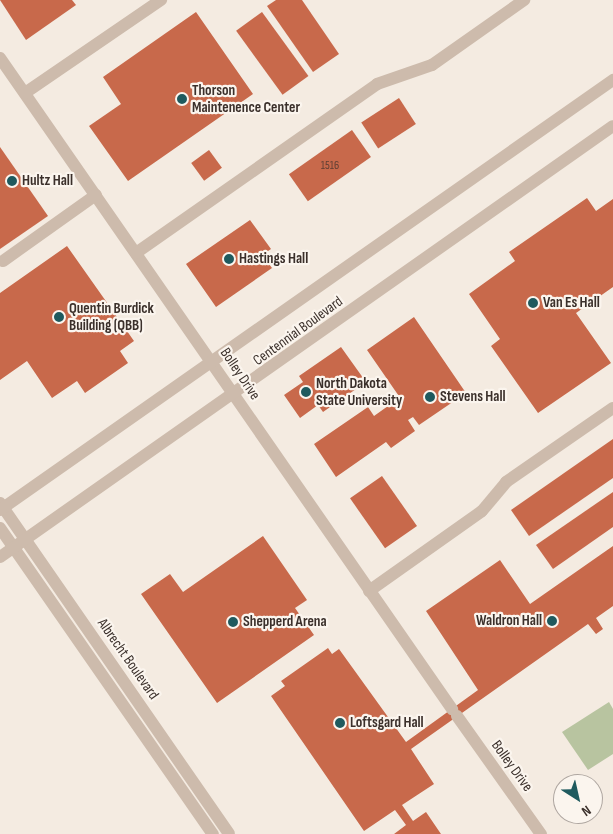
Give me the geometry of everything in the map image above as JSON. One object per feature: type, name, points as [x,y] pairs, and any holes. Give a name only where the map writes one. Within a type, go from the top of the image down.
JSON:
[{"type":"street","points":[[25,93],[161,0]]},
{"type":"street","points":[[136,253],[376,84],[432,65],[524,0]]},
{"type":"street","name":"Bolley Drive","points":[[0,58],[454,713],[541,834]]},
{"type":"street","name":"Centennial Boulevard","points":[[1,507],[212,362],[613,80]]},
{"type":"street","name":"Centennial Boulevard","points":[[0,558],[234,395],[613,126]]},
{"type":"street","points":[[3,261],[96,195]]},
{"type":"street","points":[[369,591],[482,511],[506,482],[613,408]]},
{"type":"street","name":"Albrecht Boulevard","points":[[1,507],[229,834]]},
{"type":"street","name":"Albrecht Boulevard","points":[[0,528],[213,834]]},
{"type":"green space","points":[[609,702],[613,709],[613,754],[588,770],[562,732]]},
{"type":"building","points":[[0,0],[72,0],[76,5],[26,40]]},
{"type":"building","points":[[276,0],[302,0],[339,54],[313,72],[267,6]]},
{"type":"building","name":"Thorson Maintenence Center","points":[[196,12],[253,94],[128,181],[89,126],[121,104],[103,77]]},
{"type":"building","points":[[262,12],[308,76],[283,95],[236,31]]},
{"type":"building","points":[[399,98],[416,124],[378,149],[361,123]]},
{"type":"building","points":[[352,130],[371,157],[308,201],[289,174]]},
{"type":"building","name":"Hultz Hall","points":[[0,147],[48,216],[0,249]]},
{"type":"building","points":[[209,150],[222,168],[204,181],[191,163]]},
{"type":"building","name":"Van Es Hall","points":[[587,198],[596,211],[613,199],[613,287],[576,313],[611,363],[538,413],[491,346],[500,339],[469,294],[515,261],[509,252]]},
{"type":"building","name":"Hastings Hall","points":[[250,220],[271,249],[262,255],[272,268],[216,307],[186,264]]},
{"type":"building","name":"Quentin Burdick Building (QBB)","points":[[67,246],[134,341],[120,351],[128,363],[85,393],[77,381],[52,398],[27,361],[0,380],[0,293]]},
{"type":"building","name":"Stevens Hall","points":[[414,317],[466,393],[419,425],[413,417],[408,420],[415,431],[391,448],[386,442],[336,477],[314,444],[368,407],[374,416],[395,401],[398,406],[403,402],[367,350]]},
{"type":"building","points":[[341,347],[366,382],[323,412],[318,405],[300,418],[284,395],[303,382],[299,376]]},
{"type":"building","points":[[613,439],[613,478],[529,536],[511,510]]},
{"type":"building","points":[[382,476],[417,526],[385,548],[350,498]]},
{"type":"building","points":[[613,492],[613,527],[553,569],[536,545]]},
{"type":"building","name":"Shepperd Arena","points":[[263,536],[307,600],[295,608],[314,635],[217,703],[141,594],[170,574],[183,592]]},
{"type":"building","points":[[613,546],[613,606],[596,618],[603,629],[596,634],[588,624],[411,749],[434,784],[402,805],[413,821],[426,812],[441,834],[394,834],[406,825],[395,810],[364,831],[271,696],[285,686],[281,681],[328,648],[332,654],[339,649],[406,742],[478,690],[426,611],[500,560],[530,604]]},
{"type":"place","name":"Thorson Maintenence Center","points":[[182,99]]},
{"type":"place","name":"Hultz Hall","points":[[12,181]]},
{"type":"place","name":"Hastings Hall","points":[[229,259]]},
{"type":"place","name":"Van Es Hall","points":[[533,303]]},
{"type":"place","name":"Quentin Burdick Building (QBB)","points":[[59,317]]},
{"type":"place","name":"North Dakota State University","points":[[306,392]]},
{"type":"place","name":"Stevens Hall","points":[[430,397]]},
{"type":"place","name":"Waldron Hall","points":[[552,621]]},
{"type":"place","name":"Shepperd Arena","points":[[233,622]]},
{"type":"place","name":"Loftsgard Hall","points":[[340,723]]}]
